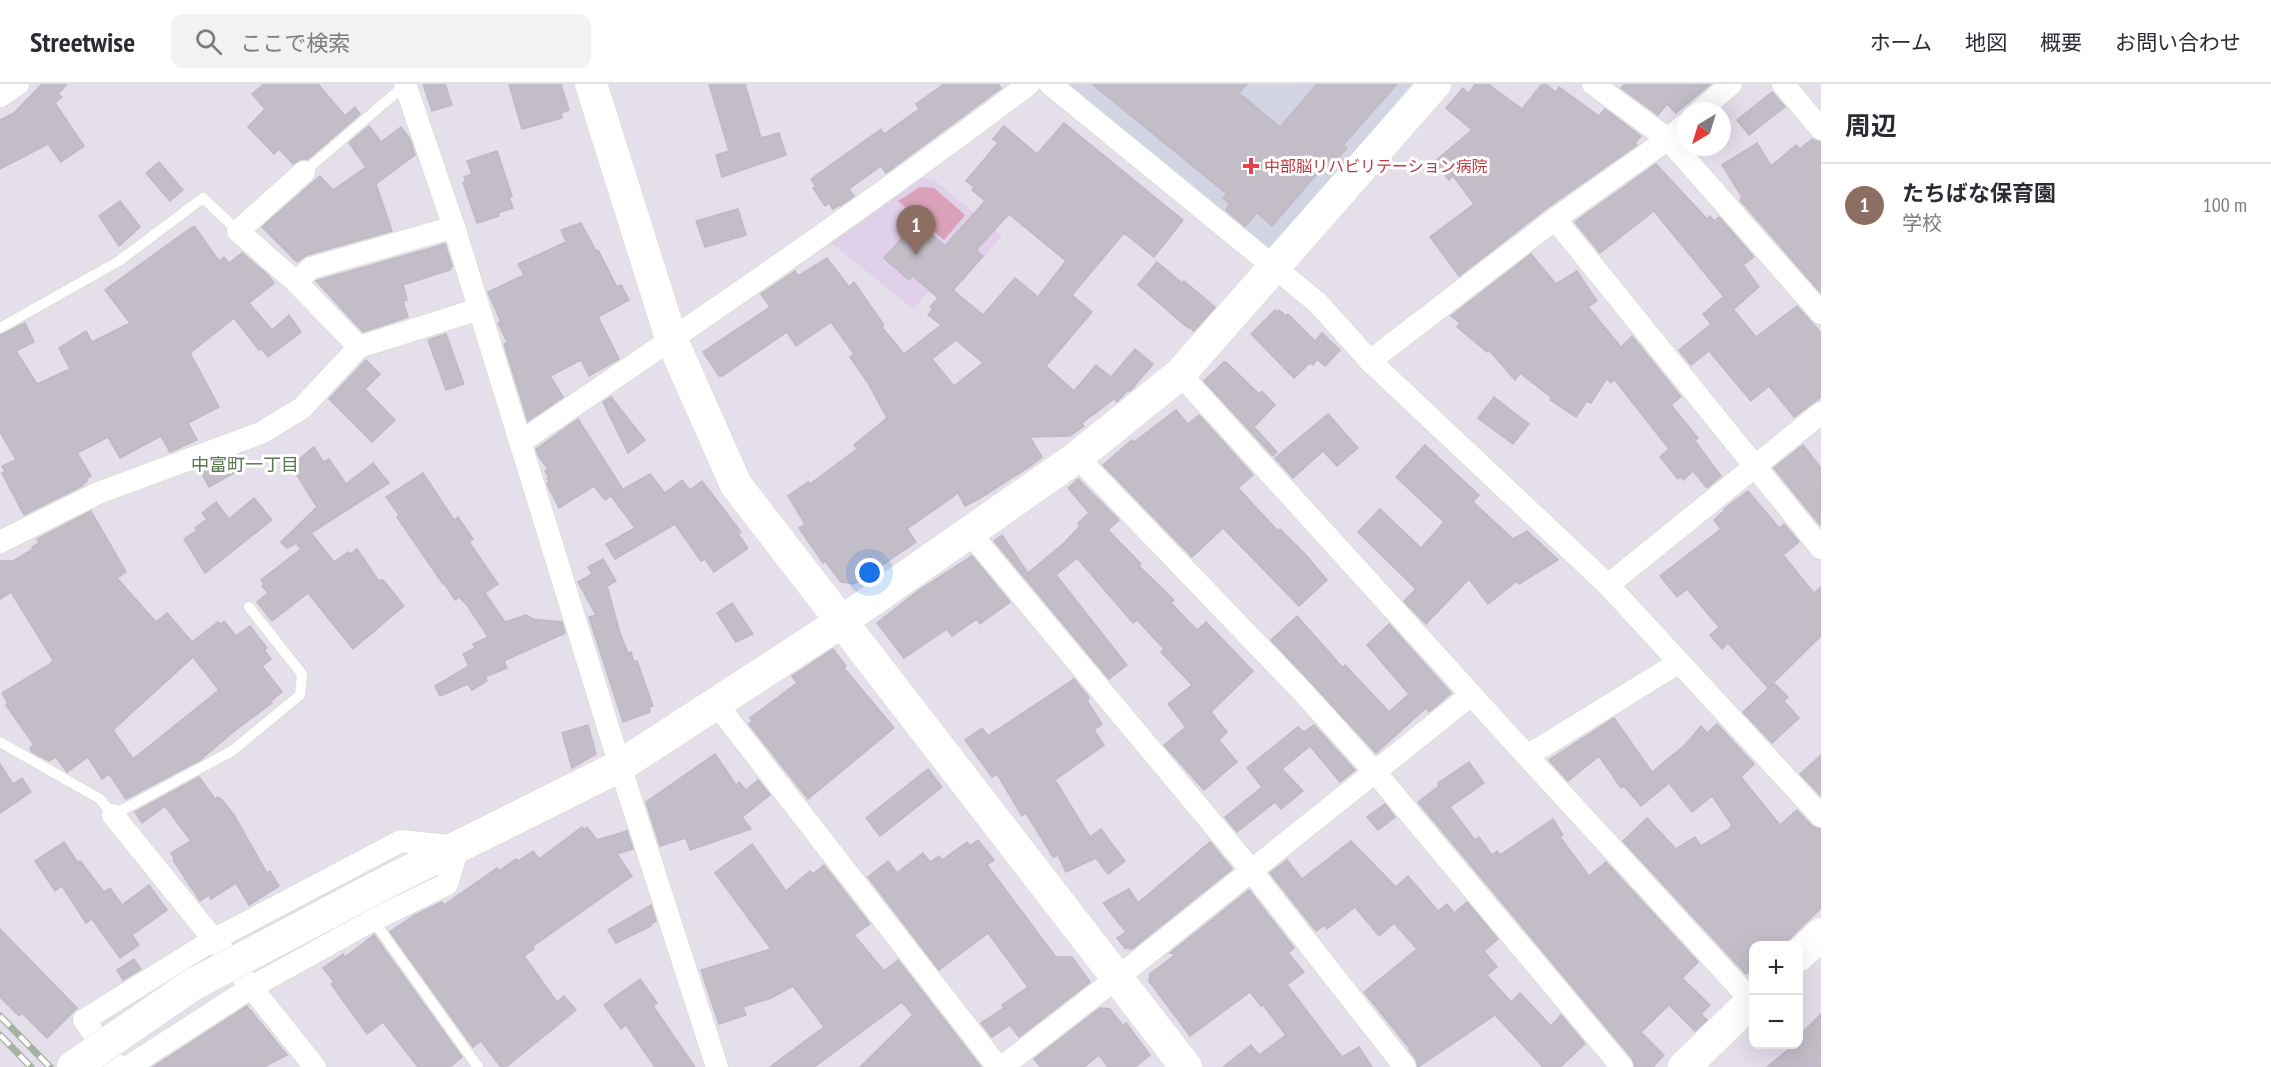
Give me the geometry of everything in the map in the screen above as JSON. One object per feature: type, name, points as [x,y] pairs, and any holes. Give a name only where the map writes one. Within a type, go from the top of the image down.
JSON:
[{"type":"street","points":[[0,96],[18,84]]},
{"type":"street","points":[[591,84],[671,338],[736,485],[1186,1067]]},
{"type":"street","points":[[522,441],[819,239],[1029,84]]},
{"type":"street","points":[[1050,84],[1318,303],[1370,361],[1608,585],[1821,816]]},
{"type":"street","points":[[73,1067],[192,985],[389,881],[620,766],[717,705],[841,622],[1077,457],[1180,374],[1435,84]]},
{"type":"street","points":[[1593,84],[1668,140],[1821,313]]},
{"type":"street","points":[[1710,102],[1731,84]]},
{"type":"street","points":[[1783,84],[1821,129]]},
{"type":"street","points":[[405,85],[454,227],[522,441],[620,766],[717,1067]]},
{"type":"street","points":[[1370,361],[1555,219],[1677,132]]},
{"type":"street","points":[[304,172],[238,231],[296,282],[359,347]]},
{"type":"street","points":[[1555,219],[1821,548]]},
{"type":"street","points":[[296,282],[312,268],[454,227]]},
{"type":"street","points":[[0,542],[98,493],[261,433],[302,408],[359,347],[479,309]]},
{"type":"street","points":[[1180,374],[1471,695],[1749,996]]},
{"type":"street","points":[[1608,585],[1821,413]]},
{"type":"street","points":[[1077,457],[1300,689],[1375,772],[1622,1067]]},
{"type":"street","points":[[969,532],[1251,871],[1405,1067]]},
{"type":"street","points":[[1527,756],[1678,663]]},
{"type":"street","points":[[717,705],[1000,1067],[1117,978],[1471,695]]},
{"type":"street","points":[[113,815],[315,1067]]},
{"type":"street","points":[[117,1067],[84,1020],[213,940],[401,841],[458,847]]},
{"type":"street","points":[[128,1067],[252,987],[373,920],[447,884],[458,847]]},
{"type":"street","points":[[1803,951],[1821,934]]},
{"type":"street","points":[[1683,1067],[1749,1004]]},
{"type":"lane","points":[[304,172],[405,85]]},
{"type":"lane","points":[[0,328],[119,261],[202,198],[238,231]]},
{"type":"lane","points":[[0,742],[100,800],[113,815],[232,751],[300,694],[302,674],[249,607]]},
{"type":"lane","points":[[373,920],[478,1067]]},
{"type":"shaded area","name":"中部脳リハビリテーション病院","points":[[1059,84],[1412,84],[1272,248],[1264,249]]},
{"type":"shaded area","points":[[920,178],[933,179],[1002,236],[963,281],[948,269],[913,309],[829,241]]},
{"type":"shaded area","points":[[920,187],[934,188],[965,215],[944,240],[898,201]]},
{"type":"building","points":[[42,84],[67,84],[58,94],[62,97],[55,103],[84,146],[61,162],[48,144],[0,169],[0,120],[14,113]]},
{"type":"building","points":[[264,84],[318,84],[345,116],[355,107],[360,114],[308,159],[301,159],[293,164],[279,149],[274,154],[248,127],[265,109],[252,94]]},
{"type":"building","points":[[423,84],[445,84],[452,105],[432,111]]},
{"type":"building","points":[[509,84],[561,84],[569,110],[561,113],[562,118],[522,129]]},
{"type":"building","points":[[709,84],[745,84],[761,138],[779,133],[786,155],[722,177],[716,155],[729,151]]},
{"type":"building","points":[[944,84],[998,84],[1001,88],[886,173],[881,166],[849,189],[854,196],[840,206],[833,209],[829,203],[825,206],[813,188],[816,187],[811,179],[881,129],[884,134],[919,109],[916,104]]},
{"type":"building","name":"中部脳リハビリテーション病院","points":[[1092,84],[1247,84],[1239,93],[1280,127],[1317,84],[1397,84],[1343,145],[1347,148],[1333,163],[1330,159],[1272,226],[1257,213],[1245,226],[1226,210],[1230,204],[1223,198],[1227,194]]},
{"type":"building","points":[[1475,84],[1488,84],[1522,109],[1542,84],[1556,92],[1559,87],[1599,116],[1605,109],[1641,136],[1635,143],[1637,145],[1547,208],[1459,276],[1430,237],[1474,204],[1453,176],[1449,180],[1434,162],[1472,130],[1446,108],[1463,88],[1469,94]]},
{"type":"building","points":[[1625,84],[1710,84],[1689,102],[1677,102],[1676,113],[1667,104],[1658,115],[1621,88]]},
{"type":"building","points":[[1772,92],[1785,107],[1749,135],[1737,120]]},
{"type":"building","points":[[1064,123],[1183,220],[1154,257],[1124,233],[1072,295],[1092,312],[1046,366],[1074,391],[1096,365],[1111,377],[1135,349],[1153,364],[1130,391],[1128,390],[1117,402],[1114,399],[1082,423],[1084,426],[1070,436],[1030,437],[1042,457],[1032,465],[965,506],[958,493],[907,529],[916,542],[854,584],[841,582],[825,561],[823,563],[799,528],[805,524],[788,496],[808,482],[810,484],[857,449],[854,445],[887,418],[868,383],[850,357],[854,354],[831,322],[796,346],[787,332],[722,376],[719,376],[703,352],[770,307],[761,294],[795,271],[798,276],[827,258],[849,287],[854,282],[884,325],[881,326],[904,354],[941,325],[928,315],[933,309],[930,307],[938,298],[913,276],[909,280],[884,258],[917,221],[945,246],[985,201],[972,190],[974,187],[966,181],[998,143],[993,139],[1004,126],[1037,154]],"holes":[[[1009,214],[1066,261],[1038,297],[1015,278],[983,315],[953,290],[983,256],[976,250]],[[956,340],[983,363],[954,386],[932,359]]]},
{"type":"building","points":[[369,126],[381,142],[401,127],[410,139],[415,155],[376,184],[392,231],[307,255],[297,262],[262,227],[320,176],[333,190],[366,167],[349,143]]},
{"type":"building","points":[[1812,139],[1821,142],[1821,293],[1740,200],[1742,197],[1722,165],[1757,143],[1771,166],[1796,145],[1800,149]]},
{"type":"building","points":[[497,151],[512,196],[509,197],[513,208],[498,213],[499,216],[477,223],[463,183],[466,182],[464,177],[472,174],[467,161]]},
{"type":"building","points":[[159,162],[183,190],[170,201],[146,173]]},
{"type":"building","points":[[1656,164],[1707,219],[1710,216],[1714,221],[1719,217],[1754,257],[1743,265],[1759,287],[1734,309],[1654,211],[1600,253],[1575,222]]},
{"type":"building","points":[[120,201],[140,227],[119,246],[99,216]]},
{"type":"building","points":[[738,209],[746,235],[705,247],[696,221]]},
{"type":"building","points":[[581,223],[617,287],[621,285],[629,300],[598,317],[619,359],[589,376],[581,360],[550,376],[563,397],[528,421],[504,344],[507,342],[498,323],[501,322],[488,292],[524,275],[518,264],[566,242],[561,230]]},
{"type":"building","points":[[195,227],[219,261],[224,257],[229,263],[242,253],[268,275],[274,283],[249,303],[272,330],[289,315],[301,332],[268,357],[261,348],[259,350],[234,318],[190,353],[219,407],[188,423],[197,440],[170,452],[161,436],[120,458],[108,437],[77,453],[91,476],[86,479],[87,481],[80,487],[24,515],[2,473],[5,471],[2,466],[16,460],[0,432],[0,335],[25,323],[34,342],[16,351],[37,384],[70,369],[59,348],[86,331],[92,342],[130,323],[105,290]]},
{"type":"building","points":[[445,244],[452,266],[450,270],[403,285],[407,300],[403,301],[408,317],[363,332],[316,281]]},
{"type":"building","points":[[1531,254],[1556,284],[1577,271],[1597,301],[1588,307],[1621,347],[1632,336],[1681,397],[1671,405],[1698,438],[1695,441],[1721,476],[1707,488],[1693,471],[1683,480],[1681,477],[1678,479],[1660,457],[1669,449],[1614,379],[1611,383],[1607,378],[1591,403],[1587,401],[1576,417],[1550,400],[1552,398],[1520,373],[1515,380],[1489,350],[1487,352],[1457,327],[1460,323],[1451,316]]},
{"type":"building","points":[[1157,262],[1215,307],[1194,331],[1138,285]]},
{"type":"building","points":[[1723,297],[1756,337],[1797,306],[1821,333],[1821,397],[1794,417],[1769,386],[1751,401],[1709,351],[1691,365],[1679,350],[1711,324],[1703,314]]},
{"type":"building","points":[[1275,310],[1277,312],[1279,310],[1286,316],[1288,314],[1315,341],[1322,333],[1340,350],[1325,366],[1317,359],[1313,365],[1310,363],[1294,378],[1251,334]]},
{"type":"building","points":[[446,334],[464,384],[446,390],[428,340]]},
{"type":"building","points":[[366,360],[380,374],[365,389],[395,420],[372,442],[329,399]]},
{"type":"building","points":[[1224,362],[1259,394],[1262,391],[1275,405],[1254,427],[1277,452],[1273,456],[1204,381]]},
{"type":"building","points":[[611,397],[645,440],[628,453],[603,402]]},
{"type":"building","points":[[1494,397],[1529,424],[1513,444],[1478,418]]},
{"type":"building","points":[[1176,410],[1188,424],[1199,415],[1253,475],[1238,488],[1278,531],[1280,529],[1305,554],[1327,580],[1299,606],[1223,528],[1192,557],[1103,465],[1132,440],[1134,442]]},
{"type":"building","points":[[1328,414],[1358,448],[1337,466],[1323,451],[1293,478],[1275,458]]},
{"type":"building","points":[[578,419],[622,488],[605,500],[594,486],[559,508],[547,484],[549,478],[545,471],[548,469],[536,449]]},
{"type":"building","points":[[1425,445],[1479,495],[1473,502],[1513,539],[1527,531],[1558,560],[1519,584],[1517,581],[1488,604],[1469,579],[1426,624],[1404,601],[1416,589],[1358,532],[1380,509],[1421,548],[1444,522],[1396,477]]},
{"type":"building","points":[[1803,445],[1821,468],[1820,525],[1774,468]]},
{"type":"building","points":[[314,447],[323,462],[329,459],[346,484],[373,463],[389,483],[311,533],[334,562],[348,552],[350,554],[357,549],[378,580],[383,580],[404,606],[353,649],[308,593],[272,621],[257,602],[268,593],[262,586],[264,584],[261,580],[301,549],[296,543],[287,548],[281,542],[317,507],[291,466]]},
{"type":"building","points":[[237,456],[243,468],[209,487],[200,470]]},
{"type":"building","points":[[423,473],[454,520],[458,517],[473,539],[469,542],[498,584],[485,593],[505,622],[526,615],[533,619],[562,622],[565,633],[504,661],[507,668],[485,677],[487,681],[472,690],[468,684],[440,696],[435,686],[469,666],[463,654],[475,648],[473,644],[488,637],[467,605],[459,597],[455,600],[443,584],[386,497]]},
{"type":"building","points":[[650,474],[665,493],[682,480],[690,490],[702,481],[741,532],[738,534],[748,548],[714,572],[705,559],[701,561],[675,524],[615,559],[606,544],[635,528],[611,496]]},
{"type":"building","points":[[1078,479],[1119,520],[1108,530],[1141,564],[1139,566],[1174,600],[1171,603],[1197,630],[1206,622],[1253,671],[1211,712],[1227,732],[1219,740],[1237,762],[1204,790],[1164,745],[1186,727],[1168,704],[1192,685],[1161,652],[1164,649],[1137,620],[1133,623],[1077,558],[1056,575],[1127,665],[1109,679],[994,541],[1002,535],[1028,573],[1064,543],[1080,526],[1078,523],[1089,513],[1068,488]]},
{"type":"building","points":[[1748,491],[1779,528],[1784,524],[1799,542],[1783,555],[1814,593],[1821,587],[1821,636],[1768,688],[1728,643],[1722,649],[1710,635],[1719,627],[1687,589],[1677,597],[1660,576],[1721,529],[1714,520],[1724,509]]},
{"type":"building","points":[[254,498],[272,520],[205,573],[184,539],[207,519],[202,513],[216,502],[229,519]]},
{"type":"building","points":[[91,511],[126,572],[117,578],[156,622],[167,613],[192,642],[218,622],[221,624],[224,621],[236,636],[250,626],[267,648],[264,650],[271,659],[262,666],[282,692],[271,701],[272,703],[200,760],[126,799],[109,774],[102,779],[88,757],[67,772],[56,757],[49,761],[32,752],[30,748],[34,745],[6,705],[8,703],[2,693],[53,660],[11,592],[0,599],[0,561],[13,561],[33,549],[32,547],[39,543],[37,539]],"holes":[[[193,657],[219,690],[133,759],[113,730]]]},
{"type":"building","points":[[972,556],[1010,602],[980,624],[977,619],[952,636],[947,629],[904,658],[877,623],[919,590]]},
{"type":"building","points":[[603,559],[616,581],[607,586],[620,633],[628,653],[631,652],[634,662],[637,661],[653,706],[649,707],[650,712],[623,722],[589,617],[596,615],[578,582],[592,574],[588,567]]},
{"type":"building","points":[[732,603],[753,634],[736,642],[717,613]]},
{"type":"building","points":[[1297,616],[1343,668],[1345,665],[1389,712],[1409,694],[1367,645],[1389,624],[1451,693],[1429,712],[1426,708],[1376,753],[1271,640]]},
{"type":"building","points":[[833,649],[846,666],[844,668],[894,728],[808,799],[749,724],[752,721],[750,718],[797,683],[792,676]]},
{"type":"building","points":[[1074,679],[1088,696],[1087,701],[1102,724],[1094,730],[1104,745],[1055,780],[1090,837],[1101,829],[1125,861],[1108,874],[1096,858],[1066,872],[1058,855],[1053,857],[1026,813],[1022,816],[997,774],[992,777],[965,740],[982,728],[988,736]]},
{"type":"building","points":[[1774,683],[1788,697],[1784,701],[1799,718],[1772,743],[1743,712]]},
{"type":"building","points":[[1614,718],[1652,772],[1685,745],[1701,726],[1707,733],[1717,724],[1754,764],[1741,777],[1780,825],[1797,810],[1812,826],[1821,829],[1821,908],[1787,941],[1749,941],[1749,971],[1746,974],[1623,841],[1647,818],[1676,849],[1695,837],[1701,846],[1731,828],[1732,825],[1712,796],[1692,812],[1669,783],[1641,806],[1624,786],[1621,788],[1599,756],[1568,781],[1549,760]]},
{"type":"building","points":[[588,725],[596,754],[572,768],[562,733]]},
{"type":"building","points":[[1314,725],[1355,770],[1340,782],[1310,746],[1282,769],[1303,791],[1281,809],[1275,802],[1237,832],[1225,817],[1262,787],[1247,768],[1298,727],[1304,732]]},
{"type":"building","points":[[715,754],[736,785],[739,782],[746,790],[758,780],[770,795],[742,817],[751,829],[690,850],[686,838],[660,846],[646,802]]},
{"type":"building","points":[[1821,755],[1821,796],[1800,774]]},
{"type":"building","points":[[1469,762],[1484,783],[1450,807],[1475,840],[1479,837],[1492,855],[1497,851],[1500,855],[1553,819],[1563,835],[1560,837],[1589,876],[1606,862],[1698,962],[1682,978],[1710,1005],[1701,1014],[1707,1020],[1695,1031],[1669,1005],[1641,1032],[1664,1055],[1653,1067],[1635,1067],[1632,1058],[1418,802],[1439,786],[1438,783]]},
{"type":"building","points":[[0,764],[13,784],[22,778],[31,792],[0,813]]},
{"type":"building","points":[[928,769],[942,787],[880,836],[866,818]]},
{"type":"building","points":[[199,777],[215,799],[218,797],[222,800],[234,815],[267,873],[270,871],[279,886],[249,905],[236,883],[211,899],[209,895],[200,901],[173,860],[175,859],[171,853],[191,841],[165,806],[142,823],[135,812]]},
{"type":"building","points":[[1385,804],[1395,817],[1378,830],[1367,817]]},
{"type":"building","points":[[582,827],[584,830],[587,827],[597,840],[627,831],[633,849],[617,854],[632,876],[532,947],[534,949],[524,956],[557,1002],[564,996],[576,1010],[506,1067],[501,1067],[481,1041],[473,1047],[390,932],[413,916],[442,902],[444,905],[497,868],[499,871],[533,851],[539,859]]},
{"type":"building","points":[[978,840],[994,860],[987,865],[1056,957],[1072,957],[1090,982],[1019,1037],[1010,1025],[992,1037],[981,1023],[1004,1008],[1002,1005],[1028,987],[988,933],[939,970],[868,877],[888,861],[897,873],[923,853],[930,862],[939,856],[942,860],[967,842],[970,846]]},
{"type":"building","points":[[1351,841],[1396,887],[1408,876],[1438,911],[1447,904],[1454,913],[1467,902],[1498,939],[1484,951],[1497,967],[1487,975],[1511,1002],[1520,993],[1551,1026],[1561,1015],[1585,1044],[1560,1067],[1543,1067],[1495,1015],[1418,1067],[1410,1049],[1364,992],[1417,949],[1394,923],[1379,936],[1355,907],[1327,929],[1324,925],[1316,931],[1270,873],[1287,860],[1302,879]]},
{"type":"building","points":[[64,842],[78,863],[80,861],[104,892],[110,888],[122,905],[149,885],[167,910],[132,935],[139,945],[120,958],[92,919],[86,923],[62,886],[55,891],[35,861]]},
{"type":"building","points":[[1210,842],[1232,869],[1132,949],[1125,948],[1117,938],[1126,932],[1103,903],[1129,889],[1138,903]]},
{"type":"building","points":[[752,844],[786,891],[810,871],[813,874],[824,865],[870,924],[854,935],[884,971],[898,960],[981,1067],[860,1067],[913,1015],[902,1002],[814,1067],[770,1067],[824,1027],[793,986],[771,998],[743,1007],[746,1015],[719,1024],[701,970],[771,949],[715,873]]},
{"type":"building","points":[[1249,890],[1294,948],[1288,953],[1304,972],[1287,985],[1342,1057],[1359,1047],[1372,1067],[1223,1067],[1251,1045],[1259,1055],[1286,1035],[1263,1005],[1261,1006],[1250,992],[1190,1036],[1149,981],[1150,974],[1176,954],[1170,953]]},
{"type":"building","points":[[651,905],[656,921],[650,924],[651,926],[616,943],[608,930]]},
{"type":"building","points":[[0,929],[77,1008],[47,1038],[22,1013],[19,1016],[0,997]]},
{"type":"building","points":[[374,935],[462,1057],[450,1067],[418,1067],[383,1022],[367,1034],[331,984],[334,982],[323,968],[343,954],[345,957]]},
{"type":"building","points":[[134,959],[141,969],[123,980],[117,970]]},
{"type":"building","points":[[640,979],[657,1003],[653,1006],[695,1067],[655,1067],[626,1025],[621,1029],[604,1005]]},
{"type":"building","points":[[247,1006],[287,1055],[264,1067],[153,1067]]},
{"type":"building","points":[[1100,1008],[1110,1009],[1123,1026],[1126,1023],[1150,1055],[1135,1067],[1108,1067],[1099,1055],[1084,1067],[1041,1067],[1034,1059]]},
{"type":"building","points":[[1821,1014],[1821,1067],[1767,1067],[1789,1049],[1803,1049],[1803,1032]]},
{"type":"railway","points":[[0,1016],[50,1067]]},
{"type":"railway","points":[[0,1035],[31,1067]]},
{"type":"place","name":"中部脳リハビリテーション病院","points":[[1251,166]]},
{"type":"place","name":"たちばな保育園","points":[[916,255]]},
{"type":"district","name":"中富町一丁目","points":[[245,464]]}]
